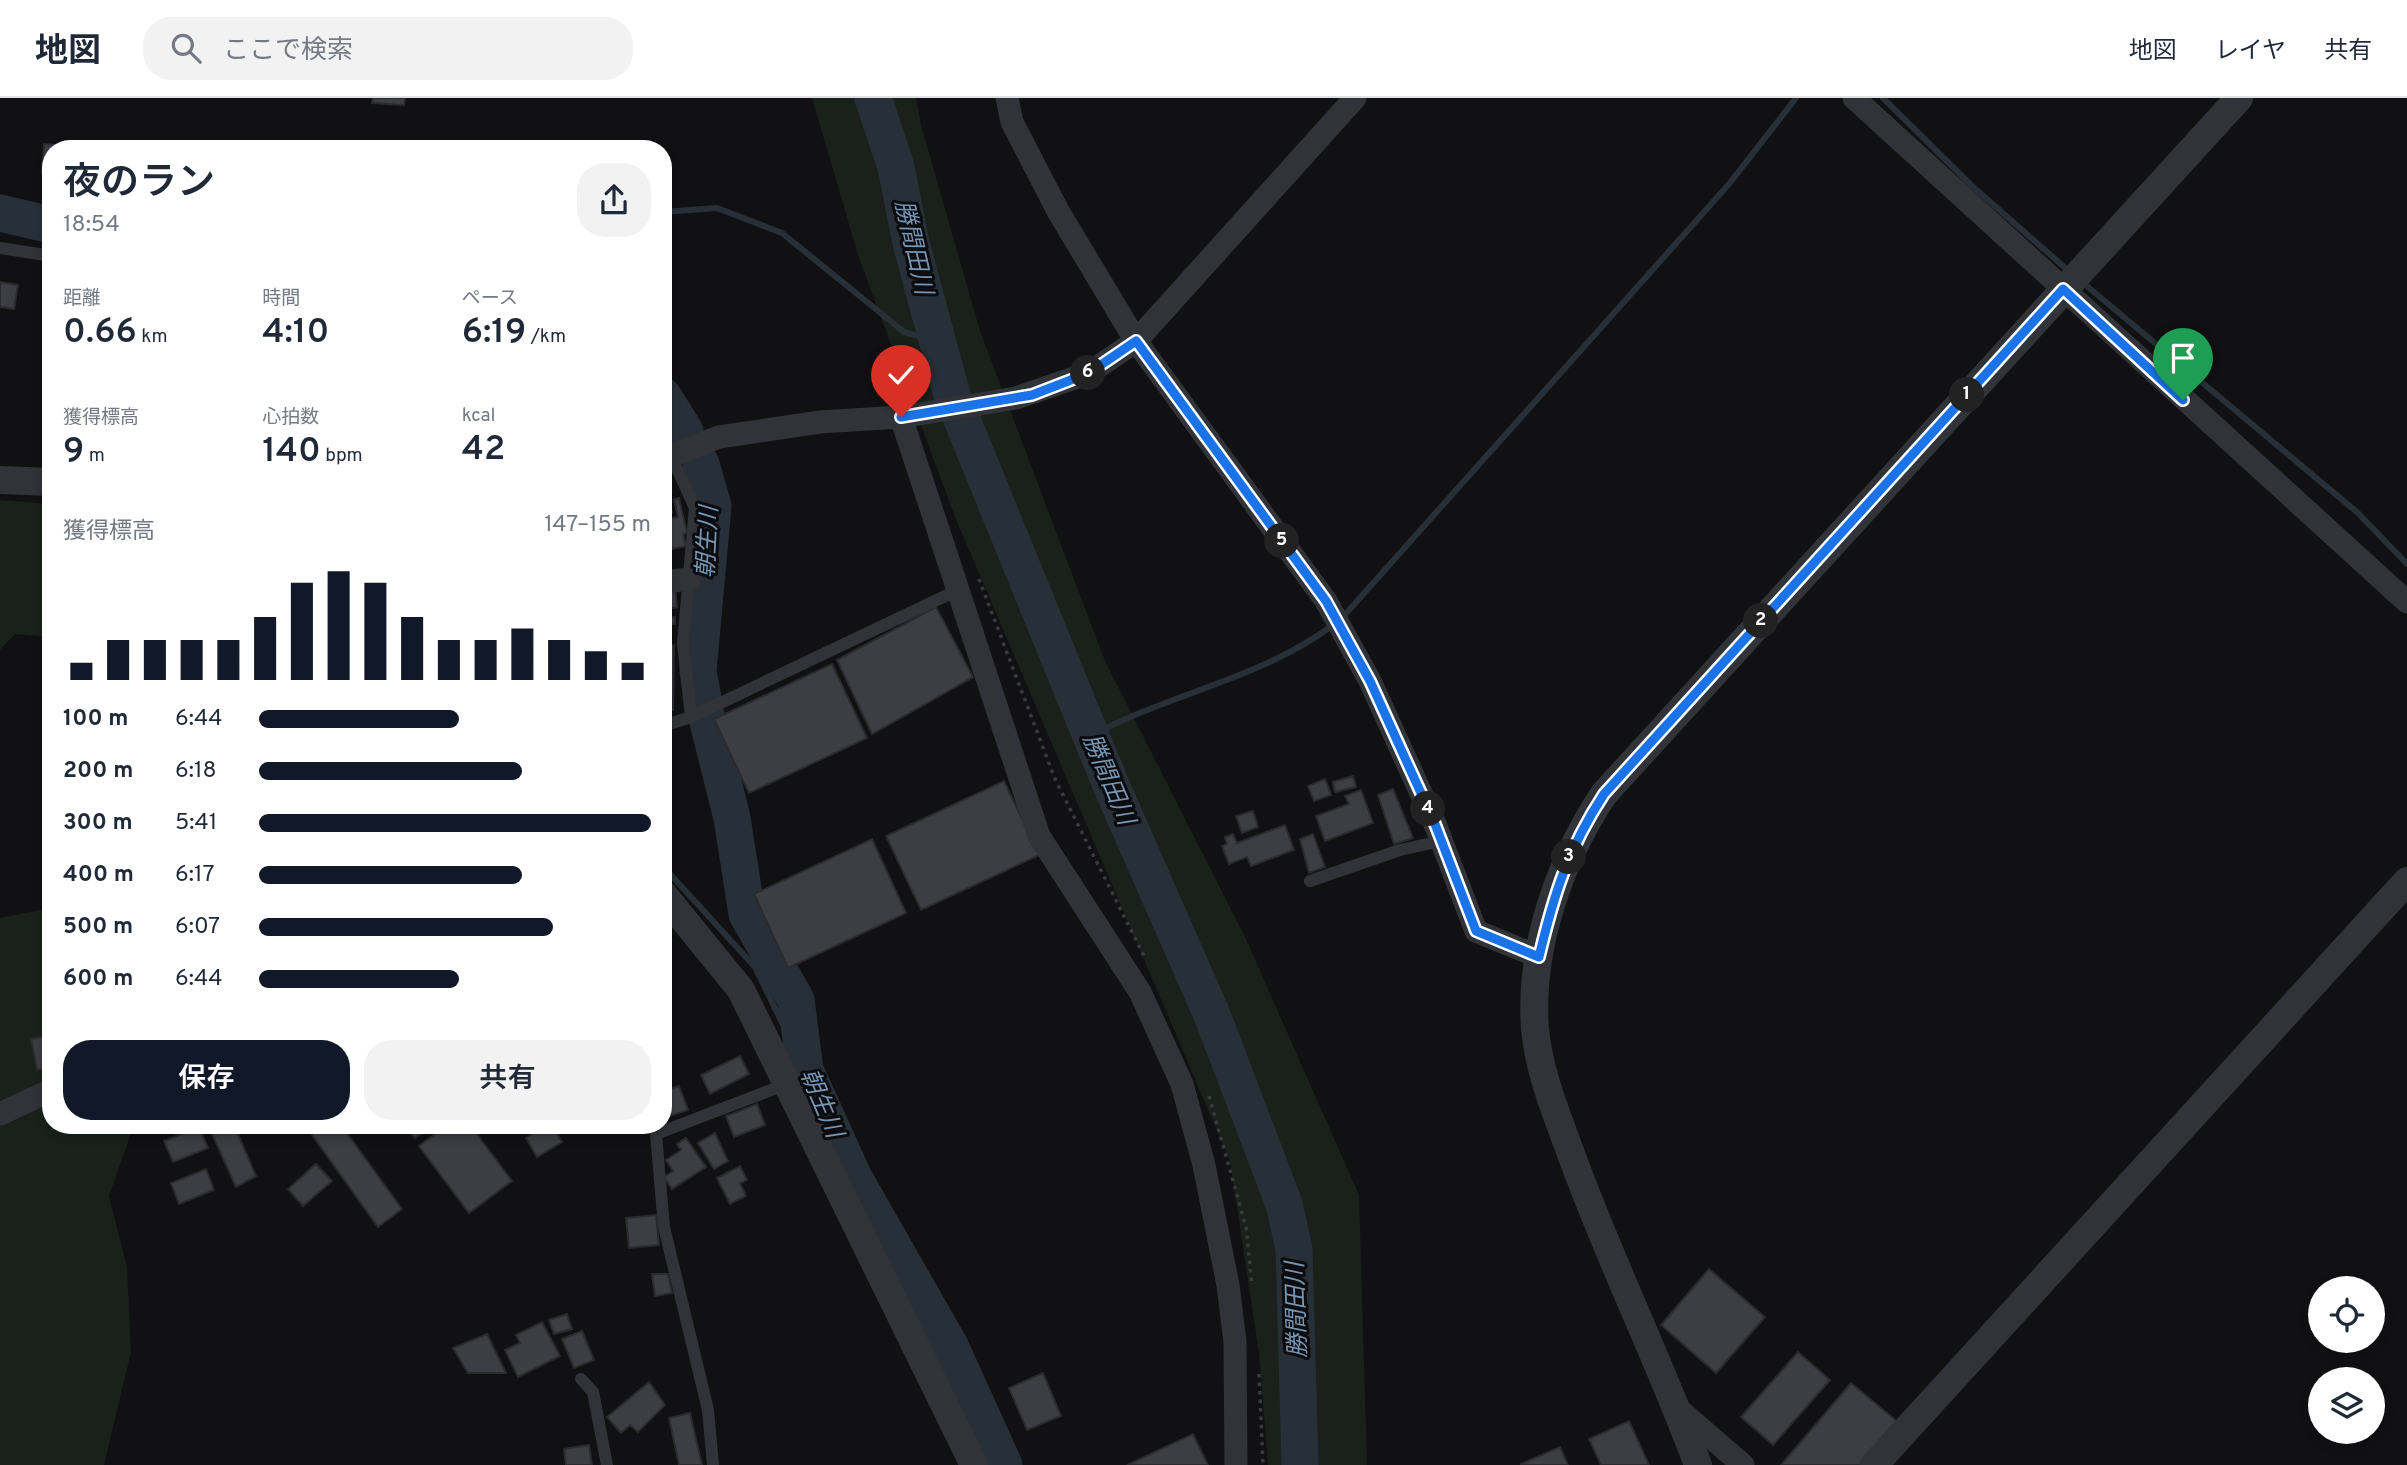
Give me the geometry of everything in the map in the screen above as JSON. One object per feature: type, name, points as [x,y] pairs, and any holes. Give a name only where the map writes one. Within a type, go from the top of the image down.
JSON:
[{"type":"street","points":[[1007,98],[1012,122],[1058,211],[1136,341],[1326,601],[1370,681],[1441,841],[1476,931],[1539,957]]},
{"type":"street","points":[[672,449],[719,437],[820,422],[901,417],[1016,398],[1089,373],[1136,341],[1355,98]]},
{"type":"street","points":[[1854,98],[1950,182],[2072,280],[2407,602]]},
{"type":"street","points":[[1698,1465],[1581,1182],[1541,1070],[1535,1026],[1539,957],[1555,891],[1579,832],[1604,794],[2239,98]]},
{"type":"street","points":[[901,417],[1039,836],[1140,992],[1182,1084],[1204,1165],[1228,1285],[1235,1342],[1236,1465]]},
{"type":"street","points":[[0,480],[42,482]]},
{"type":"street","points":[[672,581],[690,579]]},
{"type":"street","points":[[1874,1465],[2407,881]]},
{"type":"street","points":[[672,905],[741,990],[974,1465]]},
{"type":"street","points":[[0,1114],[42,1094]]},
{"type":"street","points":[[1673,1405],[1743,1465]]},
{"type":"lane","points":[[0,247],[42,254]]},
{"type":"lane","points":[[672,463],[695,508],[683,643],[691,717]]},
{"type":"lane","points":[[672,723],[691,717],[958,590]]},
{"type":"lane","points":[[1310,881],[1399,850],[1441,841]]},
{"type":"lane","points":[[672,1128],[787,1084]]},
{"type":"lane","points":[[656,1134],[664,1227],[708,1410],[713,1465]]},
{"type":"lane","points":[[580,1379],[593,1392],[607,1465]]},
{"type":"shaded area","points":[[812,98],[916,98],[921,125],[980,331],[1105,661],[1246,939],[1359,1195],[1367,1465],[1268,1465],[1259,1353],[1230,1161],[955,517],[859,258]]},
{"type":"shaded area","points":[[0,500],[42,503],[42,636],[15,634],[0,650]]},
{"type":"shaded area","points":[[42,910],[42,1134],[131,1134],[109,1196],[127,1267],[131,1352],[104,1465],[0,1465],[0,918]]},
{"type":"building","points":[[373,98],[405,98],[404,105],[372,103]]},
{"type":"building","points":[[0,282],[18,285],[14,309],[0,307]]},
{"type":"building","points":[[679,498],[687,533],[683,534],[686,546],[672,549],[672,518],[678,517],[674,499]]},
{"type":"building","points":[[675,587],[677,607],[672,608],[672,588]]},
{"type":"building","points":[[936,607],[973,677],[872,734],[837,660]]},
{"type":"building","points":[[672,645],[674,645],[673,710]]},
{"type":"building","points":[[832,664],[867,738],[749,793],[714,719]]},
{"type":"building","points":[[1353,776],[1356,787],[1335,792],[1333,782]]},
{"type":"building","points":[[1325,779],[1331,795],[1314,801],[1308,786]]},
{"type":"building","points":[[1004,781],[1039,855],[921,910],[886,836]]},
{"type":"building","points":[[1393,789],[1413,838],[1394,844],[1378,795]]},
{"type":"building","points":[[1361,790],[1373,823],[1325,841],[1316,816],[1349,804],[1345,796]]},
{"type":"building","points":[[1253,811],[1258,827],[1242,833],[1236,816]]},
{"type":"building","points":[[1285,825],[1294,850],[1251,866],[1247,857],[1229,864],[1222,846],[1227,844],[1225,837],[1233,834],[1237,843]]},
{"type":"building","points":[[1313,834],[1325,867],[1309,873],[1300,839]]},
{"type":"building","points":[[872,839],[906,913],[788,968],[754,894]]},
{"type":"building","points":[[42,1037],[42,1069],[37,1070],[31,1039]]},
{"type":"building","points":[[740,1056],[749,1074],[710,1094],[701,1075]]},
{"type":"building","points":[[679,1086],[688,1110],[672,1116],[672,1088]]},
{"type":"building","points":[[757,1104],[765,1125],[734,1137],[726,1116]]},
{"type":"building","points":[[715,1133],[728,1161],[714,1169],[698,1143]]},
{"type":"building","points":[[182,1134],[202,1134],[208,1148],[173,1162],[164,1141]]},
{"type":"building","points":[[212,1134],[238,1134],[256,1176],[236,1187]]},
{"type":"building","points":[[311,1134],[348,1134],[402,1209],[378,1227]]},
{"type":"building","points":[[435,1134],[477,1134],[512,1181],[469,1213],[419,1146]]},
{"type":"building","points":[[532,1134],[557,1134],[562,1142],[537,1157],[526,1138]]},
{"type":"building","points":[[686,1138],[706,1167],[672,1189],[664,1177],[673,1171],[666,1160],[681,1150],[677,1144]]},
{"type":"building","points":[[316,1164],[332,1181],[303,1206],[288,1189]]},
{"type":"building","points":[[740,1166],[747,1180],[740,1183],[746,1196],[730,1204],[717,1178]]},
{"type":"building","points":[[206,1169],[214,1190],[179,1204],[171,1183]]},
{"type":"building","points":[[656,1215],[659,1245],[629,1248],[626,1218]]},
{"type":"building","points":[[1709,1269],[1765,1317],[1716,1373],[1661,1325]]},
{"type":"building","points":[[652,1274],[668,1274],[672,1293],[655,1296]]},
{"type":"building","points":[[567,1314],[572,1329],[554,1334],[549,1320]]},
{"type":"building","points":[[542,1322],[560,1356],[518,1377],[505,1350],[520,1343],[516,1335]]},
{"type":"building","points":[[582,1331],[594,1360],[574,1368],[562,1339]]},
{"type":"building","points":[[487,1334],[506,1373],[468,1373],[453,1348]]},
{"type":"building","points":[[1798,1352],[1830,1380],[1773,1445],[1741,1417]]},
{"type":"building","points":[[1043,1373],[1061,1416],[1027,1430],[1009,1388]]},
{"type":"building","points":[[649,1382],[665,1405],[638,1432],[630,1425],[621,1433],[607,1417]]},
{"type":"building","points":[[1851,1383],[1898,1422],[1861,1465],[1781,1465]]},
{"type":"building","points":[[690,1413],[702,1465],[679,1465],[669,1418]]},
{"type":"building","points":[[1629,1421],[1649,1465],[1601,1465],[1589,1439]]},
{"type":"building","points":[[1193,1434],[1208,1465],[1127,1465]]},
{"type":"building","points":[[589,1445],[592,1465],[566,1465],[564,1449]]},
{"type":"building","points":[[1560,1447],[1568,1465],[1521,1465],[1521,1464]]},
{"type":"waterway","name":"勝間田川","points":[[873,98],[896,167],[911,243],[952,395],[1111,785],[1212,1015],[1284,1204],[1294,1249],[1300,1465]]},
{"type":"waterway","points":[[1342,618],[1729,184],[1796,98]]},
{"type":"waterway","points":[[1883,98],[1971,185],[2071,273]]},
{"type":"waterway","points":[[672,211],[717,208],[782,233],[904,332],[938,341]]},
{"type":"waterway","name":"朝生川","points":[[0,213],[42,223]]},
{"type":"waterway","points":[[2082,282],[2358,513],[2407,564]]},
{"type":"waterway","name":"朝生川","points":[[672,410],[685,431]]},
{"type":"waterway","name":"朝生川","points":[[701,464],[713,506],[698,671],[704,704]]},
{"type":"waterway","points":[[1091,736],[1152,708],[1246,673],[1305,644],[1333,625]]},
{"type":"waterway","name":"朝生川","points":[[707,718],[732,818],[747,914],[796,1000],[805,1070],[854,1178],[950,1346],[1004,1465]]},
{"type":"waterway","points":[[672,876],[755,967],[805,1070]]},
{"type":"route","points":[[901,417],[1032,395],[1089,373],[1136,341],[1326,601],[1370,681],[1435,824],[1476,931],[1539,957],[1555,891],[1579,832],[1604,794],[2063,289],[2137,354],[2183,400]]}]
